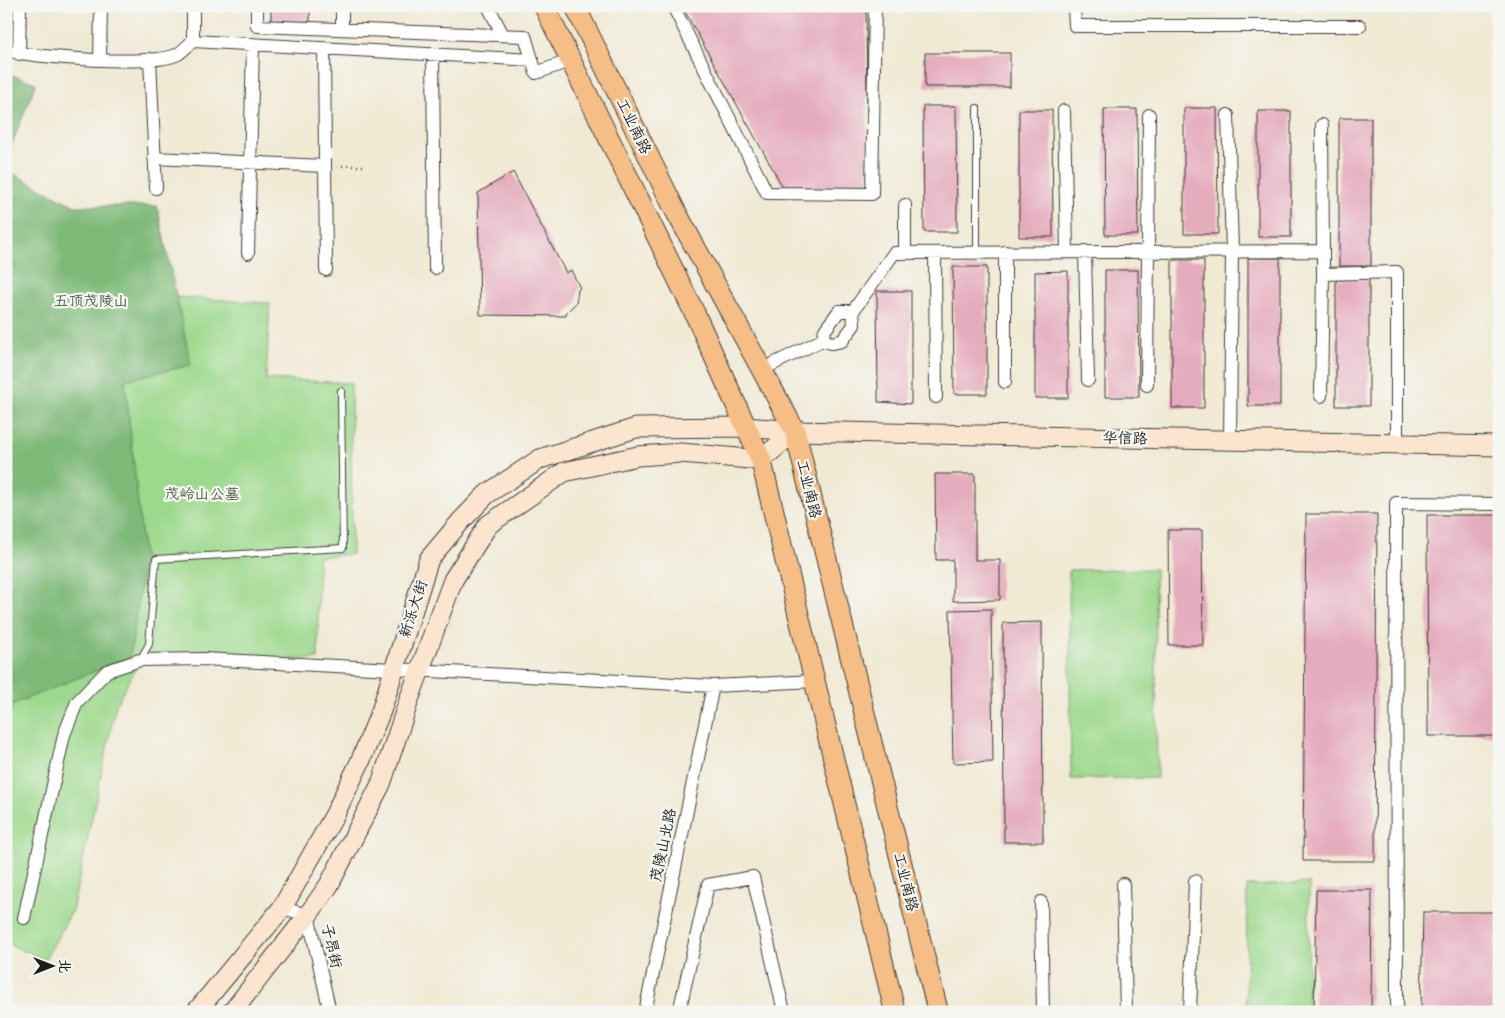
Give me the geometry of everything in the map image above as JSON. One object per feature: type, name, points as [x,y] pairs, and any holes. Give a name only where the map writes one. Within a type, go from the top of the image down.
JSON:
[{"type":"main road","name":"工业南路","points":[[544,6],[569,61],[695,314],[761,460],[895,1012]]},
{"type":"main road","name":"工业南路","points":[[575,6],[676,210],[794,431],[938,1012]]},
{"type":"main road","name":"新泺大街","points":[[196,1012],[282,908],[334,816],[360,762],[381,711],[429,560],[461,521],[487,494],[540,459],[636,428],[745,427],[794,431]]},
{"type":"main road","name":"华信路","points":[[794,431],[1499,446]]},
{"type":"main road","points":[[761,460],[794,431]]},
{"type":"main road","name":"新泺大街","points":[[232,1012],[308,915],[329,885],[381,784],[453,580],[488,524],[564,472],[638,456],[681,453],[761,460]]},
{"type":"street","points":[[20,6],[20,54]]},
{"type":"street","points":[[100,60],[101,6]]},
{"type":"street","points":[[192,41],[193,6]]},
{"type":"street","points":[[257,6],[257,26],[525,36],[536,72],[569,61]]},
{"type":"street","points":[[342,6],[342,29]]},
{"type":"street","points":[[488,6],[503,35]]},
{"type":"street","points":[[673,6],[767,193],[872,194],[876,6]]},
{"type":"street","points":[[1074,6],[1075,26],[1360,26]]},
{"type":"street","points":[[6,50],[20,54],[100,60],[150,59],[177,54],[192,41],[532,60]]},
{"type":"street","points":[[248,253],[253,44]]},
{"type":"street","points":[[324,48],[326,270]]},
{"type":"street","points":[[433,54],[436,268]]},
{"type":"street","points":[[150,59],[156,188]]},
{"type":"street","points":[[1064,111],[1066,252]]},
{"type":"street","points":[[1146,385],[1150,251],[1149,115]]},
{"type":"street","points":[[1228,115],[1232,251],[1230,440]]},
{"type":"street","points":[[1321,396],[1323,274],[1322,125]]},
{"type":"street","points":[[154,158],[250,164],[325,166]]},
{"type":"street","points":[[905,206],[905,253]]},
{"type":"street","points":[[761,370],[822,340],[831,343],[842,341],[854,325],[853,311],[894,253],[1323,251]]},
{"type":"street","points":[[1005,382],[1006,252]]},
{"type":"street","points":[[1086,252],[1088,380]]},
{"type":"street","points":[[935,253],[936,397]]},
{"type":"street","points":[[1323,274],[1397,272],[1396,444]]},
{"type":"street","points":[[822,340],[825,330],[839,311],[853,311]]},
{"type":"street","points":[[1397,1012],[1396,503],[1499,504]]},
{"type":"street","points":[[24,918],[64,736],[77,702],[107,670],[140,660],[203,660],[713,686],[815,681]]},
{"type":"street","name":"茂陵山北路","points":[[645,1012],[713,686]]},
{"type":"street","points":[[679,1012],[708,885],[753,877],[784,1012]]},
{"type":"street","points":[[1190,1012],[1195,881]]},
{"type":"street","points":[[1123,884],[1126,1012]]},
{"type":"street","points":[[1041,902],[1043,1012]]},
{"type":"street","name":"子昂街","points":[[282,908],[308,915],[330,1012]]},
{"type":"lane","points":[[977,108],[977,252]]},
{"type":"lane","points":[[140,660],[149,644],[156,559],[343,548],[341,391]]},
{"type":"path","points":[[325,166],[363,166]]},
{"type":"green space","points":[[6,73],[36,83],[6,159]]},
{"type":"green space","name":"五顶茂陵山","points":[[6,170],[75,206],[157,206],[191,365],[125,380],[144,560],[130,657],[13,704],[6,724]]},
{"type":"green space","name":"茂岭山公墓","points":[[6,172],[174,297],[270,303],[266,379],[351,383],[352,554],[318,557],[318,659],[140,660],[116,705],[72,911],[45,960],[6,943]]},
{"type":"green space","points":[[1155,569],[1157,778],[1071,779],[1069,570]]},
{"type":"green space","points":[[1309,883],[1308,1012],[1246,1012],[1247,886]]},
{"type":"building","points":[[271,6],[310,6],[310,26],[271,26]]},
{"type":"building","points":[[682,6],[866,6],[868,189],[785,191]]},
{"type":"building","points":[[902,6],[925,6],[925,10],[902,10]]},
{"type":"building","points":[[925,53],[1010,53],[1010,87],[925,87]]},
{"type":"building","points":[[923,106],[956,106],[957,232],[924,232]]},
{"type":"building","points":[[1184,108],[1217,108],[1218,234],[1184,234]]},
{"type":"building","points":[[1104,109],[1137,109],[1138,235],[1105,235]]},
{"type":"building","points":[[1019,110],[1052,110],[1053,237],[1019,237]]},
{"type":"building","points":[[1258,111],[1291,111],[1291,237],[1258,237]]},
{"type":"building","points":[[1339,118],[1371,118],[1371,266],[1339,266]]},
{"type":"building","points":[[513,172],[566,273],[571,270],[580,288],[576,303],[566,313],[566,316],[480,315],[478,193]]},
{"type":"building","points":[[1248,258],[1280,258],[1280,406],[1248,406]]},
{"type":"building","points":[[1172,260],[1204,260],[1204,408],[1172,408]]},
{"type":"building","points":[[953,267],[987,267],[987,394],[954,394]]},
{"type":"building","points":[[1105,270],[1138,270],[1139,397],[1105,397]]},
{"type":"building","points":[[1068,271],[1068,398],[1035,398],[1035,272]]},
{"type":"building","points":[[1369,279],[1369,406],[1336,406],[1336,280]]},
{"type":"building","points":[[877,291],[911,291],[911,404],[878,402]]},
{"type":"building","points":[[935,474],[975,474],[975,560],[1000,560],[1000,600],[953,601],[953,560],[936,560]]},
{"type":"building","points":[[1306,514],[1377,514],[1375,861],[1303,861]]},
{"type":"building","points":[[1427,515],[1499,515],[1499,736],[1428,736]]},
{"type":"building","points":[[1168,530],[1202,530],[1203,645],[1169,645]]},
{"type":"building","points":[[991,609],[993,762],[953,763],[950,610]]},
{"type":"building","points":[[1042,622],[1043,842],[1004,842],[1003,623]]},
{"type":"building","points":[[1316,890],[1372,890],[1371,1012],[1314,1012]]},
{"type":"building","points":[[1423,912],[1499,912],[1499,1012],[1421,1012]]}]
